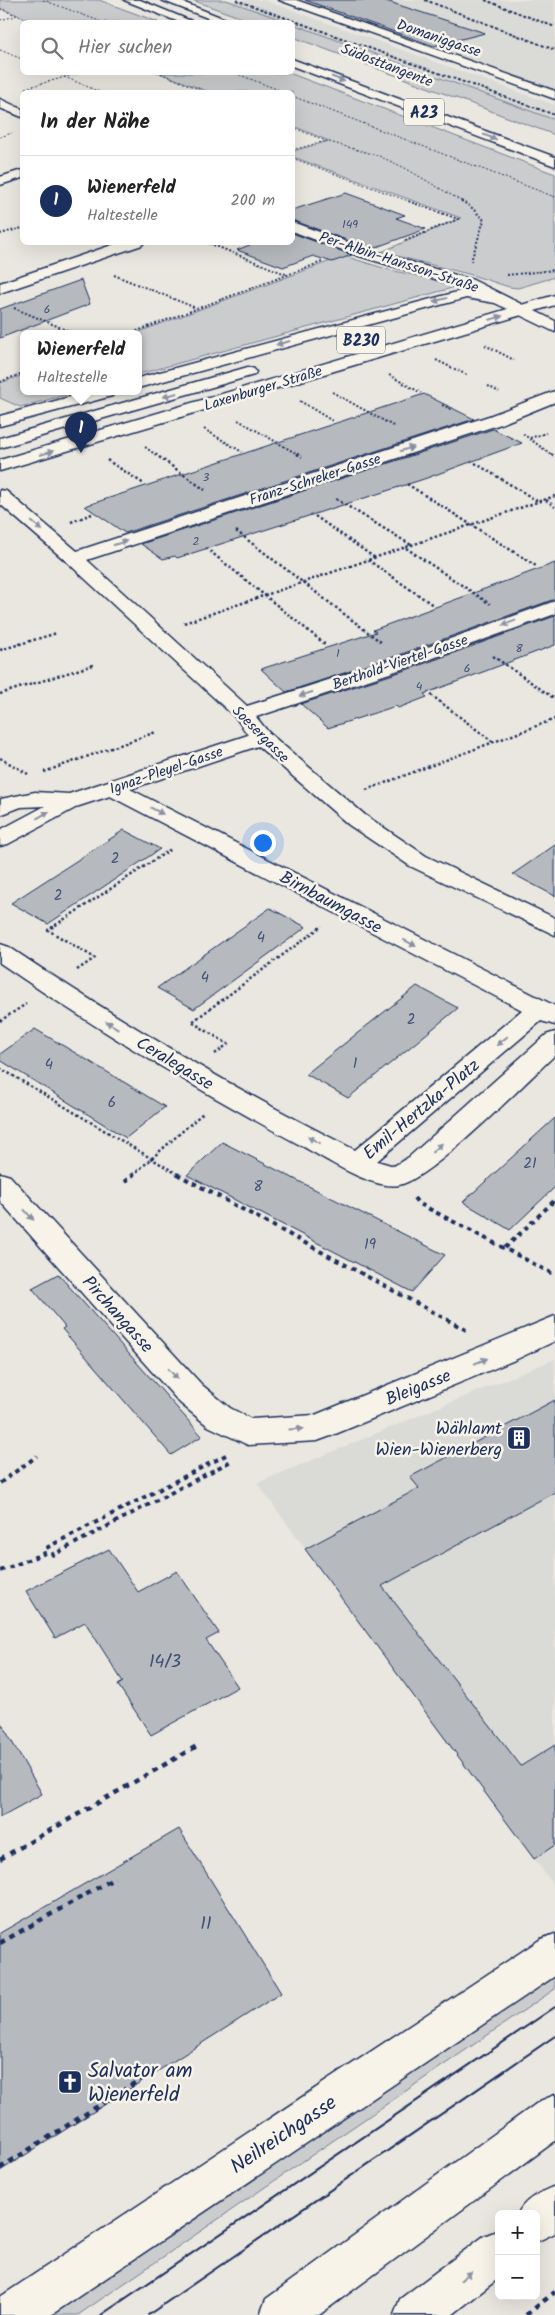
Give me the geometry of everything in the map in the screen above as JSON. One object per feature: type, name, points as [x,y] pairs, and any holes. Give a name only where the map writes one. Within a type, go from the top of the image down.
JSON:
[{"type":"main road","points":[[130,0],[184,20]]},
{"type":"main road","points":[[168,0],[223,20]]},
{"type":"main road","name":"Domaniggasse","points":[[285,0],[555,95]]},
{"type":"main road","name":"Südosttangente","points":[[295,63],[555,162]]},
{"type":"main road","points":[[0,103],[20,112]]},
{"type":"main road","points":[[0,181],[20,175]]},
{"type":"main road","name":"Per-Albin-Hansson-Straße","points":[[295,227],[355,250],[468,283],[505,300]]},
{"type":"main road","points":[[0,288],[128,245]]},
{"type":"main road","points":[[438,319],[555,285]]},
{"type":"main road","points":[[142,382],[466,293],[505,300],[555,327]]},
{"type":"main road","name":"Laxenburger Straße","points":[[0,466],[555,300]]},
{"type":"main road","name":"Laxenburger Straße","points":[[0,443],[265,368]]},
{"type":"main road","points":[[4,417],[94,395]]},
{"type":"main road","name":"Franz-Schreker-Gasse","points":[[74,558],[494,420],[555,396]]},
{"type":"main road","name":"Soesergasse","points":[[0,494],[74,558],[243,714],[261,738],[357,820],[418,860],[555,927]]},
{"type":"main road","name":"Berthold-Viertel-Gasse","points":[[243,714],[407,661],[555,607]]},
{"type":"main road","name":"Ignaz-Pleyel-Gasse","points":[[71,801],[261,738]]},
{"type":"main road","name":"Birnbaumgasse","points":[[114,788],[345,909],[549,1012]]},
{"type":"main road","points":[[0,808],[11,802],[32,798],[71,801]]},
{"type":"main road","points":[[0,839],[71,801]]},
{"type":"main road","name":"Ceralegasse","points":[[0,952],[51,987],[225,1093],[357,1163]]},
{"type":"main road","name":"Emil-Hertzka-Platz","points":[[549,1012],[357,1163],[378,1174],[398,1176],[419,1164],[555,1041]]},
{"type":"main road","name":"Pirchangasse","points":[[0,1183],[191,1394],[220,1417],[248,1432]]},
{"type":"main road","name":"Bleigasse","points":[[248,1432],[317,1428],[506,1351],[555,1328]]},
{"type":"main road","name":"Neilreichgasse","points":[[12,2315],[555,1953]]},
{"type":"main road","points":[[282,2315],[555,2116]]},
{"type":"main road","points":[[540,2218],[555,2207]]},
{"type":"main road","points":[[416,2315],[495,2254]]},
{"type":"path","points":[[44,0],[97,20]]},
{"type":"path","points":[[0,9],[28,20]]},
{"type":"path","points":[[0,20],[16,16]]},
{"type":"path","points":[[0,50],[20,59]]},
{"type":"path","points":[[60,75],[95,90]]},
{"type":"path","points":[[25,88],[73,75]]},
{"type":"path","points":[[164,75],[201,90]]},
{"type":"path","points":[[240,75],[279,90]]},
{"type":"path","points":[[295,97],[555,197]]},
{"type":"path","points":[[295,128],[326,141],[379,156],[405,168],[470,206],[484,220],[471,261]]},
{"type":"path","points":[[295,149],[326,141]]},
{"type":"path","points":[[295,159],[458,219],[405,241]]},
{"type":"path","points":[[0,234],[20,229]]},
{"type":"path","points":[[213,245],[288,275]]},
{"type":"path","points":[[139,330],[355,250]]},
{"type":"path","points":[[80,262],[197,309]]},
{"type":"path","points":[[8,306],[66,330]]},
{"type":"path","points":[[484,345],[514,360]]},
{"type":"path","points":[[436,359],[467,375]]},
{"type":"path","points":[[0,382],[20,374]]},
{"type":"path","points":[[389,374],[421,393]]},
{"type":"path","points":[[332,392],[423,443]]},
{"type":"path","points":[[293,397],[334,422]]},
{"type":"path","points":[[238,420],[331,474]]},
{"type":"path","points":[[494,420],[530,438],[555,457]]},
{"type":"path","points":[[204,429],[242,452]]},
{"type":"path","points":[[530,438],[546,432]]},
{"type":"path","points":[[138,442],[230,507]]},
{"type":"path","points":[[106,459],[144,484]]},
{"type":"path","points":[[474,463],[539,502]]},
{"type":"path","points":[[308,481],[411,545]]},
{"type":"path","points":[[407,484],[470,526],[536,566]]},
{"type":"path","points":[[154,633],[555,496]]},
{"type":"path","points":[[546,500],[555,507]]},
{"type":"path","points":[[212,513],[407,661]]},
{"type":"path","points":[[315,516],[375,558]]},
{"type":"path","points":[[406,547],[515,621]]},
{"type":"path","points":[[206,548],[326,645]]},
{"type":"path","points":[[368,560],[433,605]]},
{"type":"path","points":[[0,650],[57,633]]},
{"type":"path","points":[[468,639],[555,699]]},
{"type":"path","points":[[0,694],[93,665]]},
{"type":"path","points":[[431,695],[493,742]]},
{"type":"path","points":[[336,802],[555,719]]},
{"type":"path","points":[[42,773],[156,732]]},
{"type":"path","points":[[51,987],[95,958],[48,930],[197,832]]},
{"type":"path","points":[[190,1072],[228,1044],[192,1022],[345,909]]},
{"type":"path","points":[[0,1068],[151,1160],[506,1351]]},
{"type":"path","points":[[125,1182],[225,1093]]},
{"type":"path","points":[[398,1176],[418,1203],[555,1275]]},
{"type":"path","points":[[505,1248],[555,1200]]},
{"type":"path","points":[[0,1483],[37,1456]]},
{"type":"path","points":[[222,1457],[48,1547],[50,1551],[53,1555],[234,1459]]},
{"type":"path","points":[[0,1571],[50,1551]]},
{"type":"path","points":[[0,1859],[197,1746]]},
{"type":"path","points":[[0,1943],[115,1878]]},
{"type":"path","points":[[0,2168],[144,2077]]},
{"type":"path","points":[[526,2315],[555,2292]]},
{"type":"shaded area","points":[[0,0],[99,0],[153,20],[31,20],[0,8]]},
{"type":"shaded area","points":[[192,0],[226,0],[282,20],[247,20]]},
{"type":"shaded area","points":[[226,0],[264,0],[555,105],[555,120],[295,25],[295,20],[281,20]]},
{"type":"shaded area","points":[[291,0],[555,0],[555,91],[502,72]]},
{"type":"shaded area","points":[[295,25],[555,120],[555,135],[295,38]]},
{"type":"shaded area","points":[[165,75],[294,75],[555,174],[555,277],[518,288],[509,287],[472,275],[381,252],[461,218],[295,158],[295,150],[329,141],[295,127],[295,90],[204,90]]},
{"type":"shaded area","points":[[344,256],[390,270],[446,282],[452,288],[142,373],[142,331]]},
{"type":"shaded area","points":[[20,376],[20,395],[66,395],[20,407],[0,398],[0,383]]},
{"type":"shaded area","points":[[555,1359],[555,1887],[257,1483]]},
{"type":"shaded area","points":[[555,1968],[555,1989],[78,2315],[34,2315]]},
{"type":"building","points":[[305,0],[383,0],[485,33],[434,46]]},
{"type":"building","points":[[346,193],[405,215],[396,218],[426,229],[371,249],[295,221],[295,209]]},
{"type":"building","points":[[295,234],[352,255],[332,262],[313,256],[283,267],[237,250],[250,245],[295,245]]},
{"type":"building","points":[[81,280],[90,304],[0,338],[0,309]]},
{"type":"building","points":[[424,394],[474,419],[125,533],[85,506]]},
{"type":"building","points":[[493,429],[522,443],[424,479],[177,558],[175,556],[163,559],[141,544]]},
{"type":"building","points":[[555,563],[555,599],[399,655],[286,692],[261,669],[376,632],[373,630]]},
{"type":"building","points":[[555,616],[555,645],[424,694],[427,697],[398,708],[396,706],[328,728],[301,704],[415,667]]},
{"type":"building","points":[[124,830],[160,849],[48,924],[11,903]]},
{"type":"building","points":[[555,845],[555,896],[513,874]]},
{"type":"building","points":[[270,908],[306,927],[194,1009],[157,988]]},
{"type":"building","points":[[417,986],[458,1008],[348,1098],[306,1074]]},
{"type":"building","points":[[35,1029],[165,1107],[126,1138],[0,1060],[0,1054]]},
{"type":"building","points":[[555,1118],[555,1187],[510,1230],[463,1202]]},
{"type":"building","points":[[222,1142],[445,1255],[412,1292],[187,1175]]},
{"type":"building","points":[[58,1274],[202,1436],[171,1455],[62,1329],[65,1327],[32,1288]]},
{"type":"building","points":[[555,1400],[555,1492],[382,1586],[521,1766],[555,1745],[555,1845],[534,1859],[305,1549],[419,1488],[410,1477]]},
{"type":"building","points":[[109,1549],[138,1592],[177,1571],[219,1633],[206,1640],[238,1687],[151,1735],[118,1685],[123,1682],[85,1622],[55,1638],[26,1591]]},
{"type":"building","points":[[0,1721],[42,1794],[0,1817]]},
{"type":"building","name":"Salvator am Wienerfeld","points":[[179,1829],[281,1993],[0,2171],[0,1933]]},
{"type":"tram line","points":[[101,2315],[555,2007]]},
{"type":"tram line","points":[[148,2315],[555,2036]]},
{"type":"railway","points":[[236,0],[291,20]]},
{"type":"railway","points":[[425,0],[555,50]]},
{"type":"railway","points":[[485,0],[555,27]]},
{"type":"railway","points":[[295,21],[555,115]]},
{"type":"place","name":"Wienerfeld","points":[[81,453]]},
{"type":"place","name":"Wählamt Wien-Wienerberg","points":[[519,1438]]},
{"type":"place","name":"Salvator am Wienerfeld","points":[[70,2082]]}]
